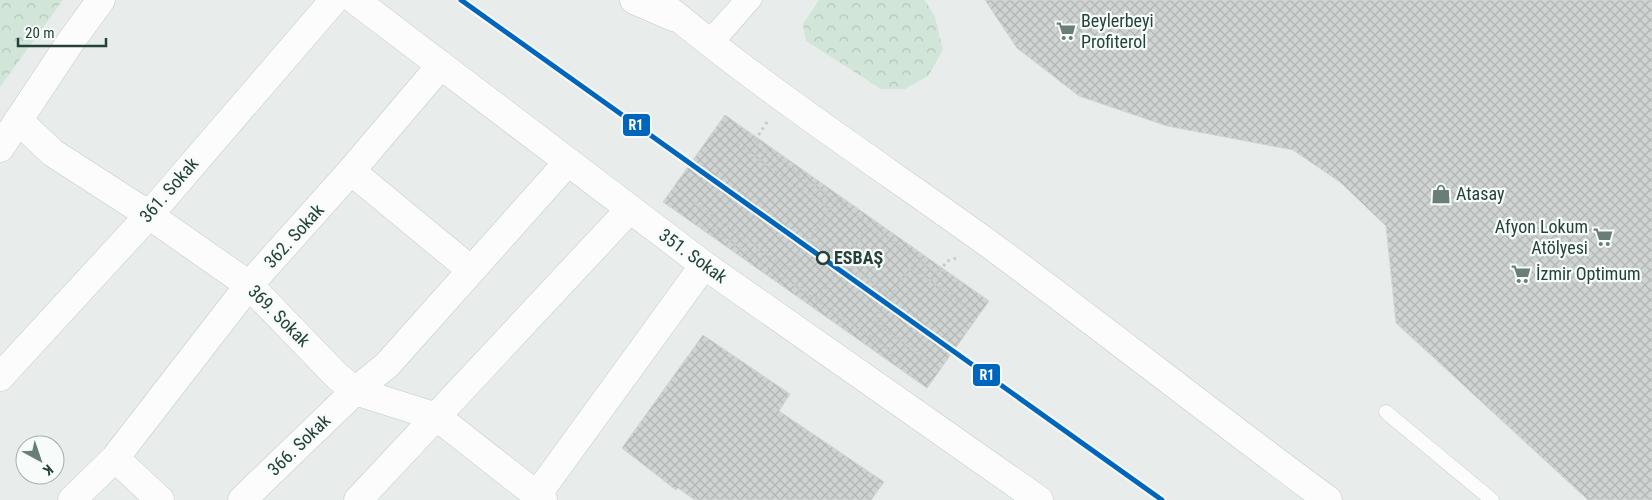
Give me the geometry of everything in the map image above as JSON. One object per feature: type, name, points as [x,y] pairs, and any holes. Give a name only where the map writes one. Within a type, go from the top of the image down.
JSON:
[{"type":"street","points":[[0,148],[101,0]]},
{"type":"street","name":"361. Sokak","points":[[0,377],[149,214],[334,0]]},
{"type":"street","name":"351. Sokak","points":[[355,0],[704,265],[1040,500]]},
{"type":"street","points":[[634,0],[683,22]]},
{"type":"street","points":[[657,0],[710,44],[991,246],[1199,405],[1328,500]]},
{"type":"street","name":"362. Sokak","points":[[72,500],[115,458],[249,285],[351,171],[441,66]]},
{"type":"street","name":"369. Sokak","points":[[18,120],[53,153],[149,214],[249,285],[336,375],[355,391],[437,417],[540,497]]},
{"type":"street","name":"366. Sokak","points":[[242,500],[355,391],[387,365],[568,162]]},
{"type":"street","points":[[351,171],[471,270]]},
{"type":"street","points":[[358,500],[630,209]]},
{"type":"street","points":[[540,497],[704,265]]},
{"type":"street","points":[[115,458],[160,500]]},
{"type":"lane","points":[[710,44],[741,0]]},
{"type":"lane","points":[[710,44],[755,0]]},
{"type":"lane","points":[[1386,412],[1492,500]]},
{"type":"path","points":[[782,96],[754,142],[938,274]]},
{"type":"path","points":[[695,204],[788,270],[830,209],[789,183],[734,142]]},
{"type":"path","points":[[817,300],[869,225]]},
{"type":"path","points":[[809,239],[891,295]]},
{"type":"path","points":[[745,250],[893,352]]},
{"type":"path","points":[[928,361],[873,321],[911,267],[967,307]]},
{"type":"green space","points":[[0,0],[63,0],[0,87]]},
{"type":"green space","points":[[819,0],[925,0],[935,17],[943,50],[928,76],[905,89],[881,89],[806,41],[803,24]]},
{"type":"building","name":"İzmir Optimum","points":[[985,0],[1652,0],[1652,500],[1588,500],[1396,323],[1386,226],[1340,182],[1293,150],[1167,126],[1079,96],[1017,48]]},
{"type":"building","points":[[725,115],[989,301],[927,388],[663,202]]},
{"type":"building","points":[[703,335],[790,394],[779,411],[884,482],[871,500],[695,500],[678,488],[676,490],[622,448]]},
{"type":"transit line","name":"R1","points":[[461,0],[1162,500]]},
{"type":"place","name":"Beylerbeyi Profiterol","points":[[1066,31]]},
{"type":"place","name":"Atasay","points":[[1441,194]]},
{"type":"place","name":"Afyon Lokum Atölyesi","points":[[1603,237]]},
{"type":"place","name":"ESBAŞ","points":[[823,258]]},
{"type":"place","name":"İzmir Optimum","points":[[1521,274]]}]
